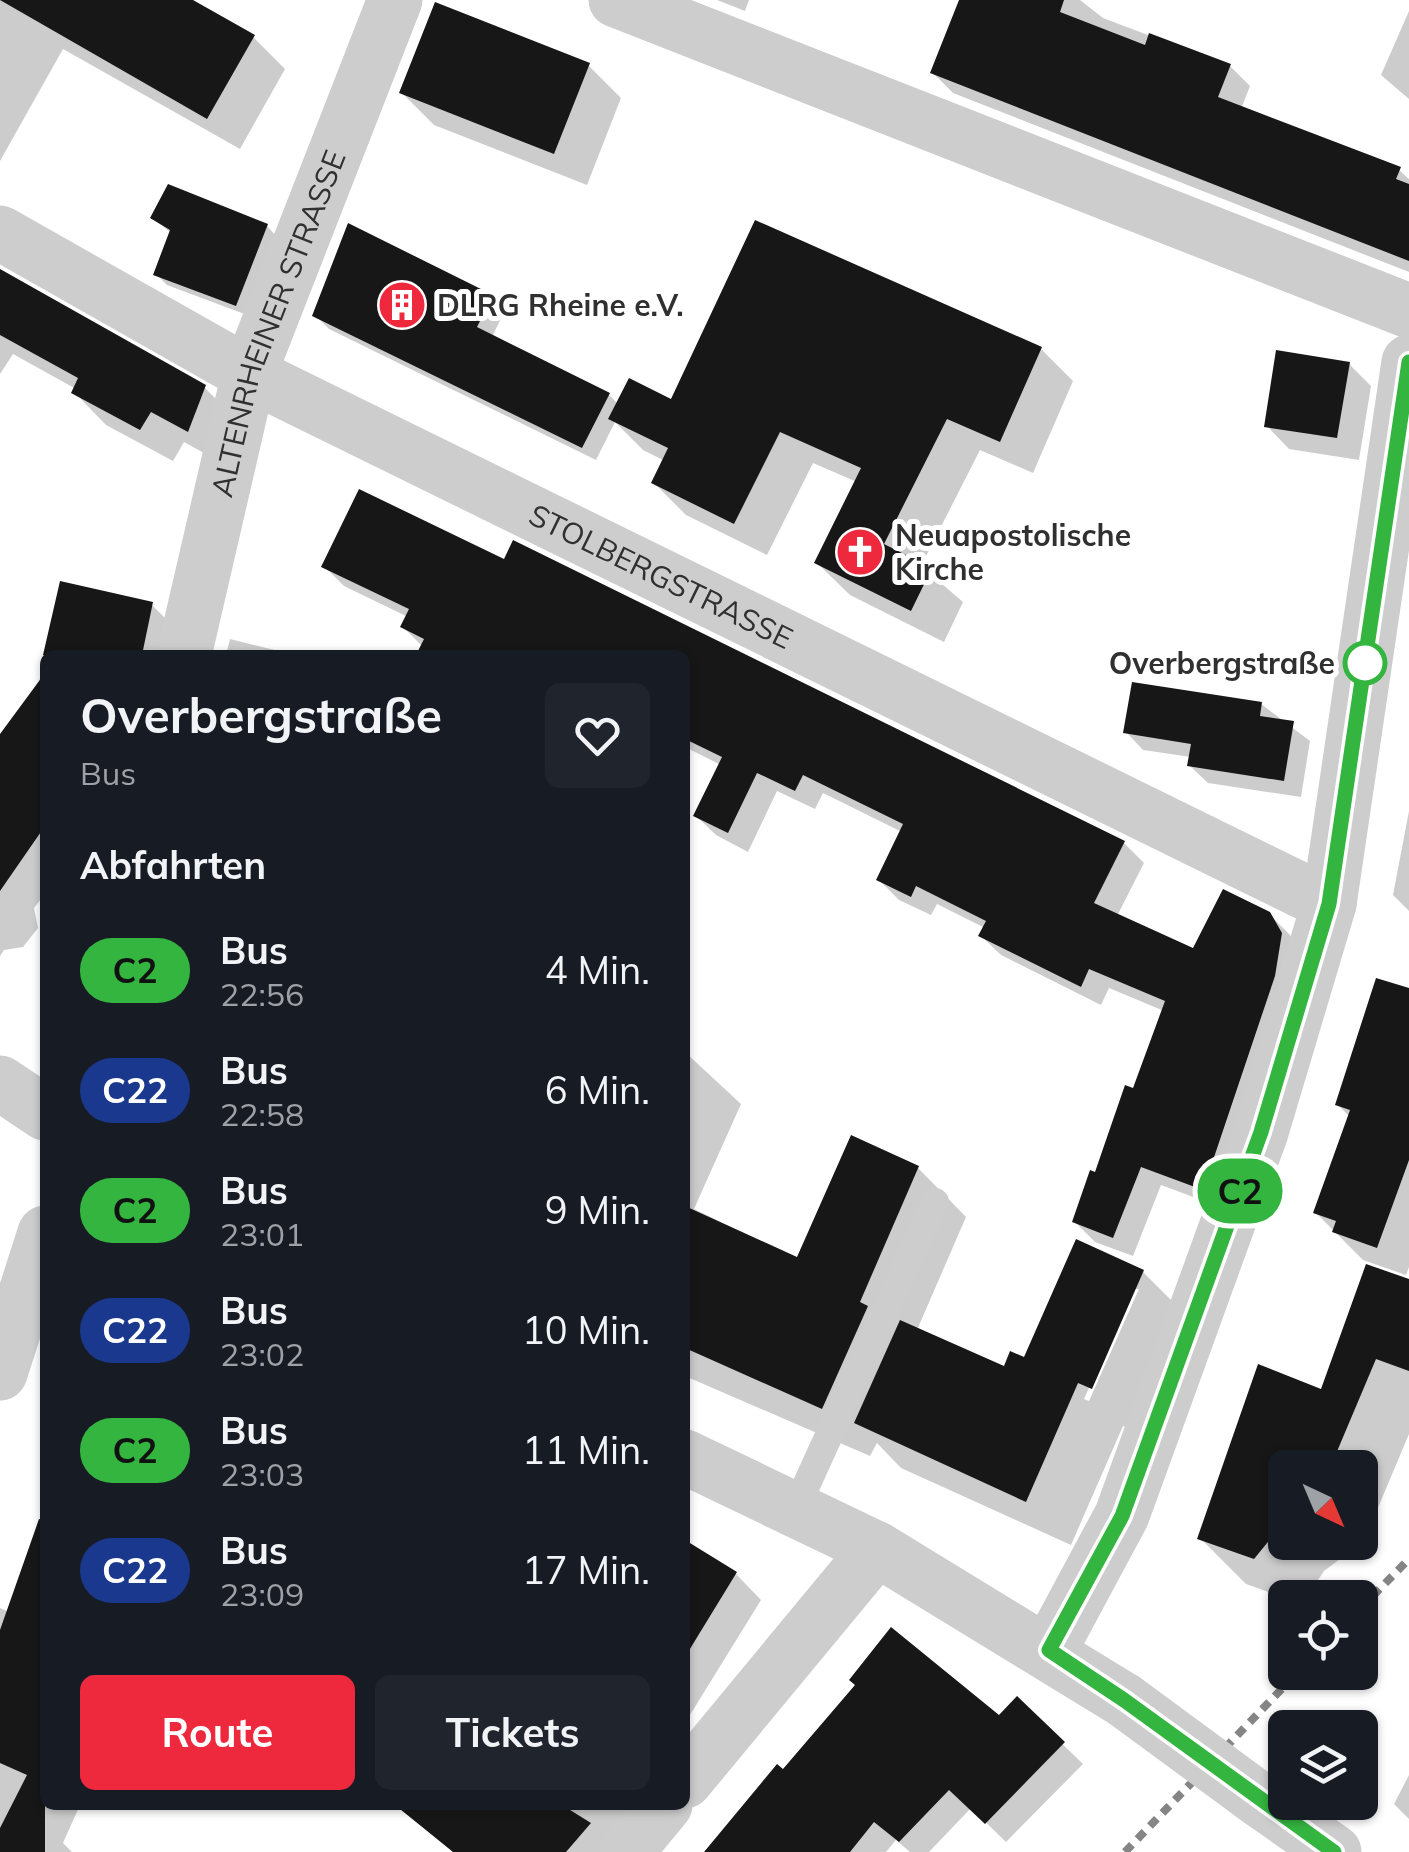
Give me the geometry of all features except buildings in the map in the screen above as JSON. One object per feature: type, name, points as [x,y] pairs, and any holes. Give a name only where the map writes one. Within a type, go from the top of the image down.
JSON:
[{"type":"street","name":"ALTENRHEINER STRASSE","points":[[185,650],[249,374],[394,0]]},
{"type":"street","points":[[616,0],[1409,311]]},
{"type":"street","name":"STOLBERGSTRASSE","points":[[0,234],[249,374],[1329,904]]},
{"type":"street","points":[[1049,1650],[1122,1516],[1261,1132],[1329,904],[1409,362]]},
{"type":"street","points":[[0,1082],[40,1110]]},
{"type":"street","points":[[0,1374],[40,1249]]},
{"type":"street","points":[[690,1459],[877,1549],[1049,1650],[1334,1852]]},
{"type":"street","points":[[690,1774],[877,1549]]},
{"type":"street","points":[[626,1852],[661,1810]]},
{"type":"lane","points":[[795,1510],[935,1202]]},
{"type":"railway","points":[[1378,1591],[1409,1559]]},
{"type":"railway","points":[[1125,1852],[1281,1690]]},
{"type":"bus line","name":"C2","points":[[1334,1852],[1049,1650],[1122,1516],[1261,1132],[1329,904],[1380,580],[1409,362]]},
{"type":"place","name":"DLRG Rheine e.V.","points":[[402,305]]},
{"type":"place","name":"Neuapostolische Kirche","points":[[860,552]]},
{"type":"place","name":"Overbergstraße","points":[[1365,663]]}]
